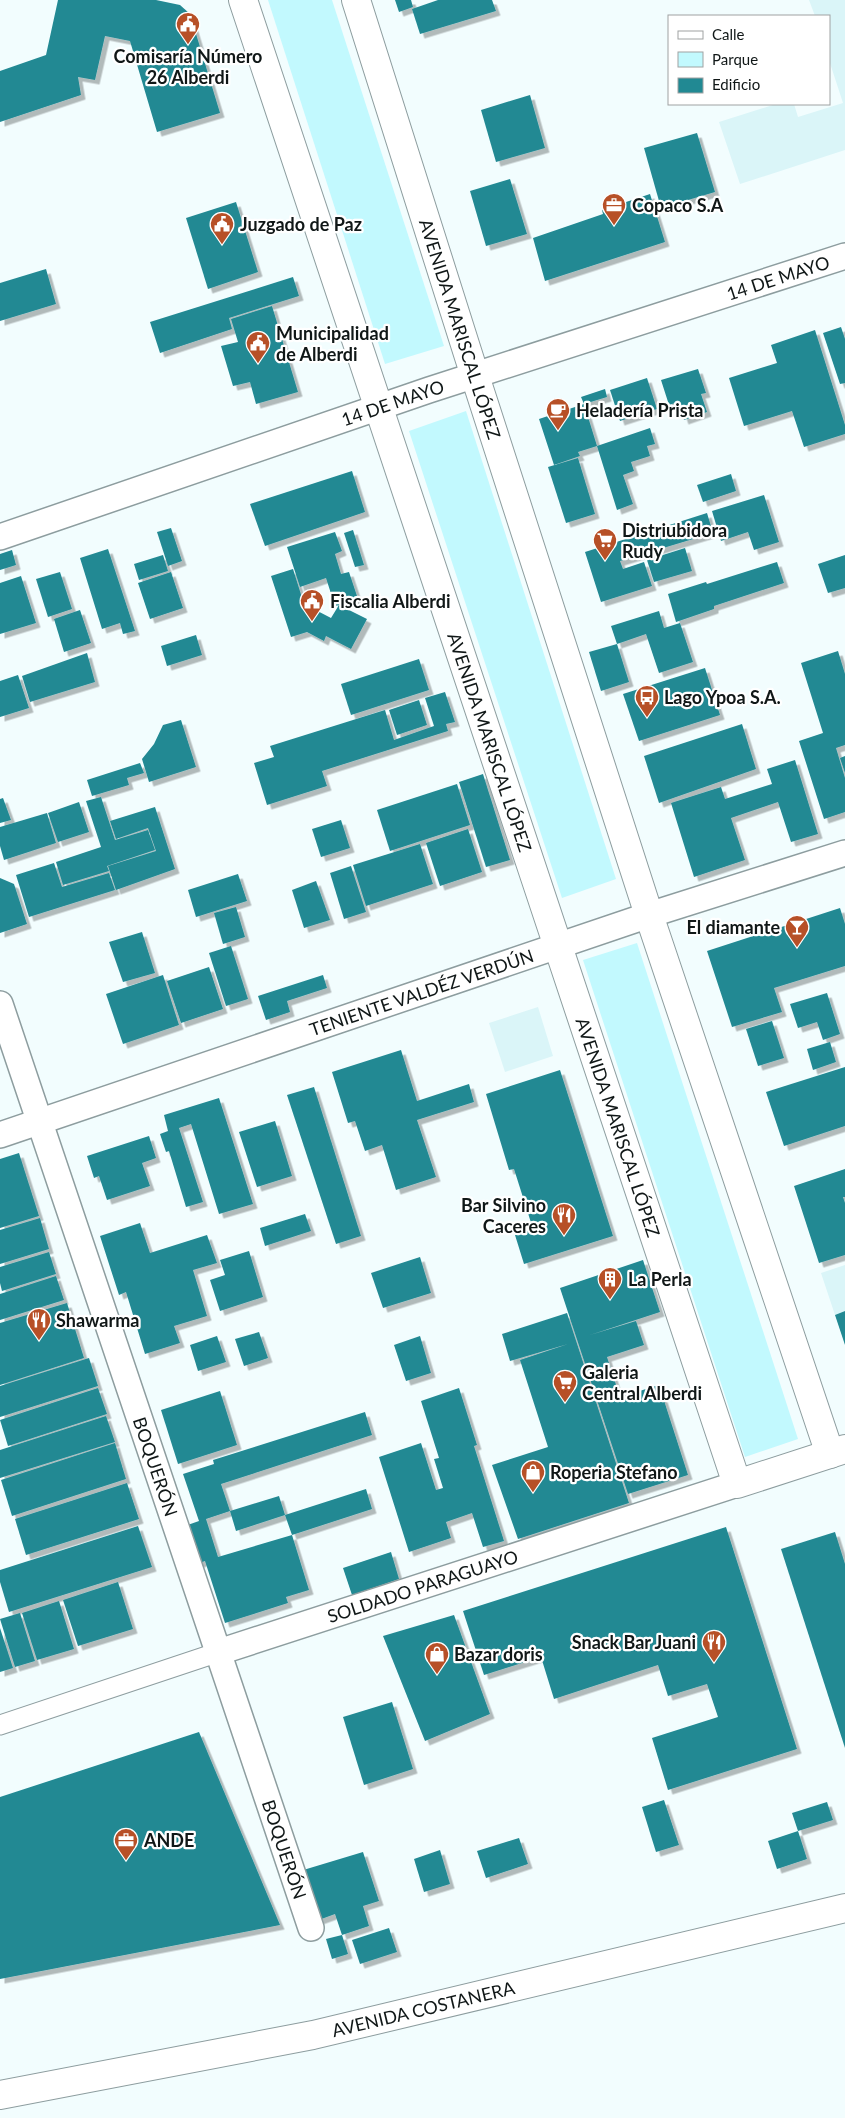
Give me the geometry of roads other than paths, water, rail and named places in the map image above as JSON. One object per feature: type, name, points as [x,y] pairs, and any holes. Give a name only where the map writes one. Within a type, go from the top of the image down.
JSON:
[{"type":"street","name":"AVENIDA MARISCAL LÓPEZ","points":[[243,0],[737,1484]]},
{"type":"street","name":"AVENIDA MARISCAL LÓPEZ","points":[[356,0],[649,915],[837,1452]]},
{"type":"street","name":"14 DE MAYO","points":[[0,537],[378,408],[845,256]]},
{"type":"street","name":"TENIENTE VALDÉZ VERDÚN","points":[[0,1135],[649,915],[845,853]]},
{"type":"street","name":"BOQUERÓN","points":[[0,1004],[311,1928]]},
{"type":"street","name":"SOLDADO PARAGUAYO","points":[[0,1725],[837,1452]]},
{"type":"street","name":"AVENIDA COSTANERA","points":[[0,2095],[313,2035],[845,1908]]},
{"type":"place","name":"Comisaría Número 26 Alberdi","points":[[188,45]]},
{"type":"place","name":"Copaco S.A","points":[[614,226]]},
{"type":"place","name":"Juzgado de Paz","points":[[222,245]]},
{"type":"place","name":"Municipalidad de Alberdi","points":[[258,364]]},
{"type":"place","name":"Heladería Prista","points":[[558,431]]},
{"type":"place","name":"Distriubidora Rudy","points":[[605,561]]},
{"type":"place","name":"Fiscalia Alberdi","points":[[312,622]]},
{"type":"place","name":"Lago Ypoa S.A.","points":[[647,718]]},
{"type":"place","name":"El diamante","points":[[797,948]]},
{"type":"place","name":"Bar Silvino Caceres","points":[[564,1236]]},
{"type":"place","name":"La Perla","points":[[610,1300]]},
{"type":"place","name":"Shawarma","points":[[39,1341]]},
{"type":"place","name":"Galeria Central Alberdi","points":[[565,1403]]},
{"type":"place","name":"Roperia Stefano","points":[[533,1493]]},
{"type":"place","name":"Snack Bar Juani","points":[[714,1663]]},
{"type":"place","name":"Bazar doris","points":[[437,1675]]},
{"type":"place","name":"ANDE","points":[[126,1861]]}]
